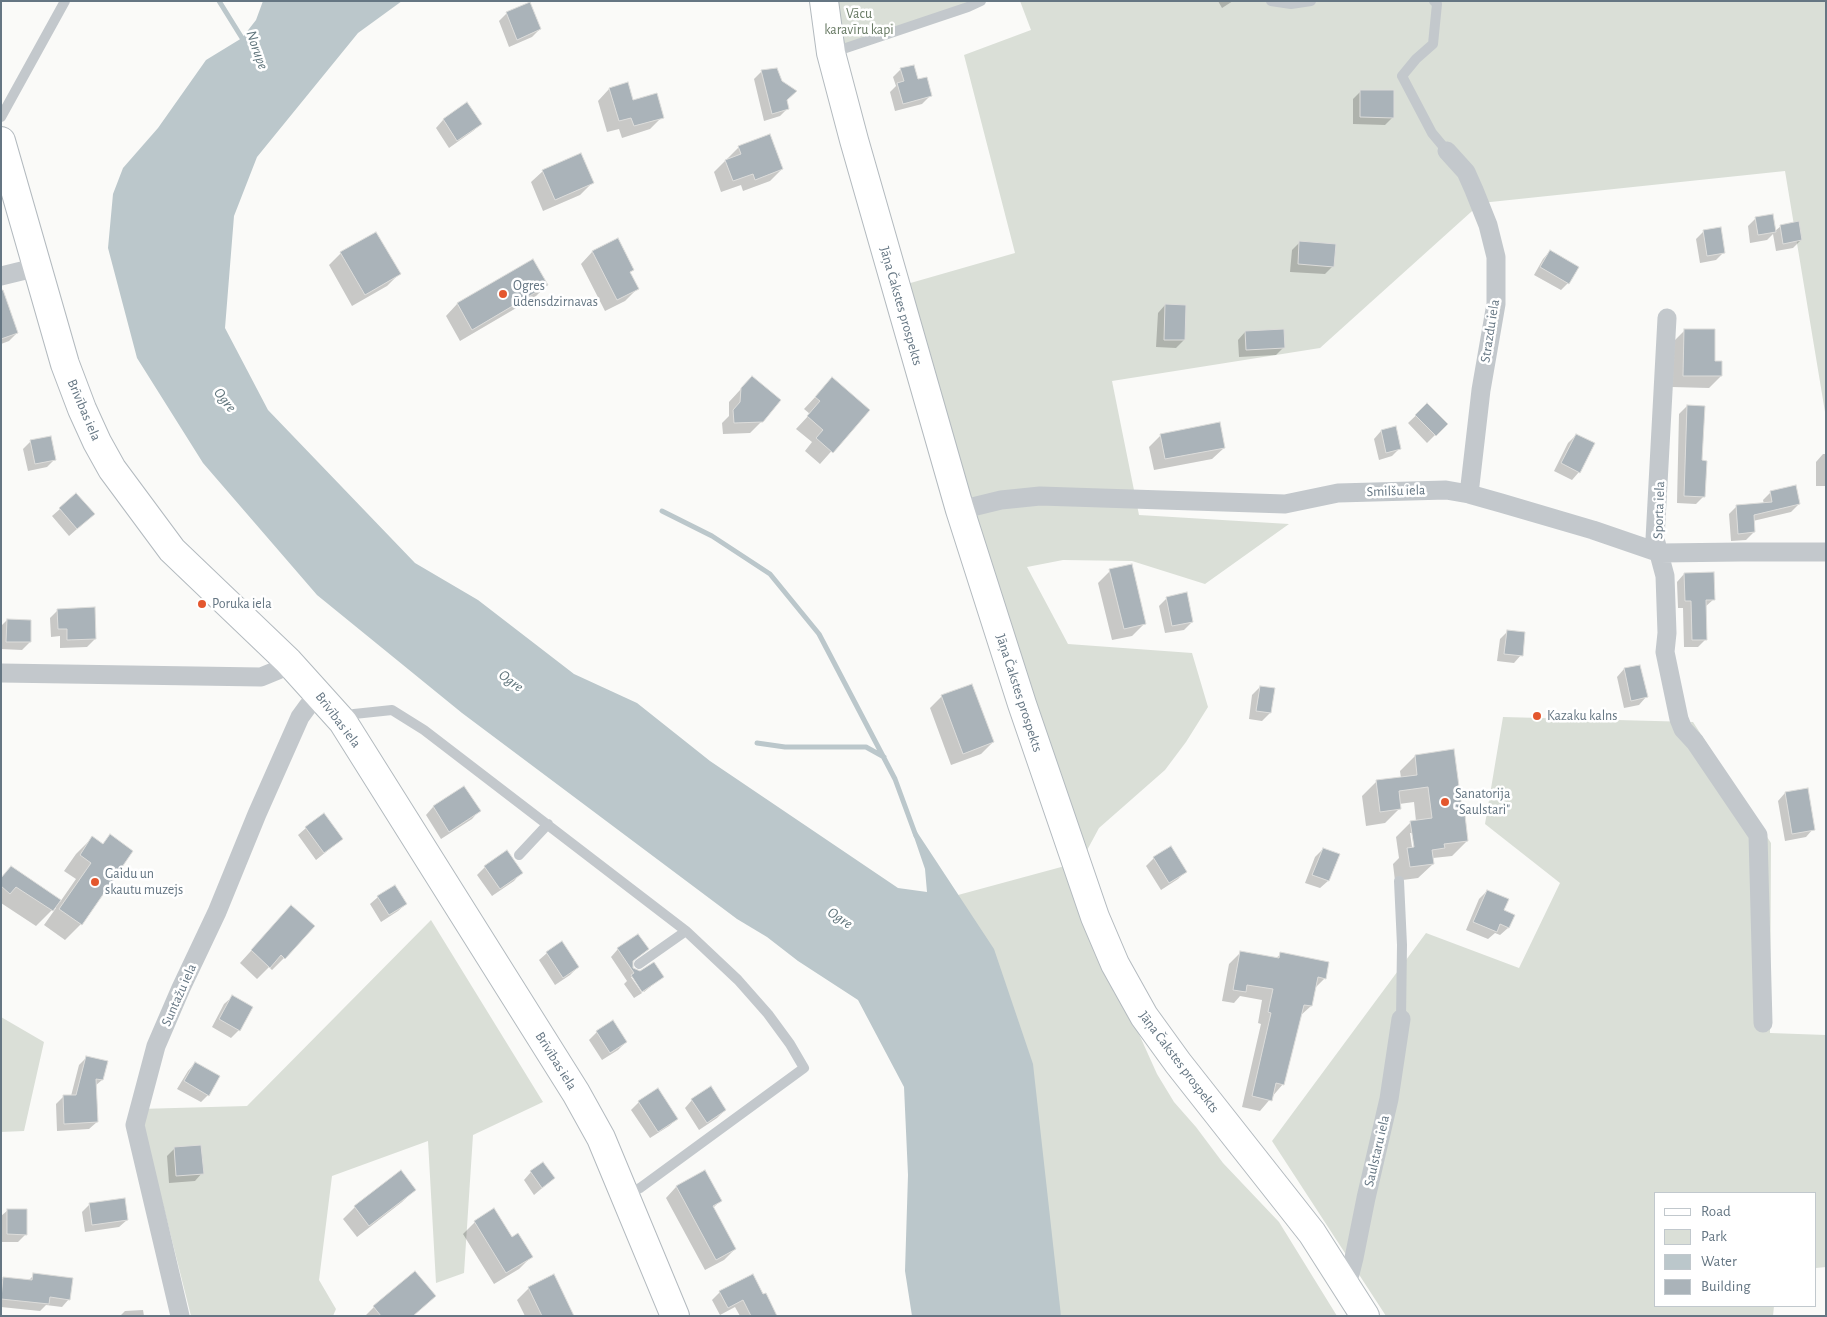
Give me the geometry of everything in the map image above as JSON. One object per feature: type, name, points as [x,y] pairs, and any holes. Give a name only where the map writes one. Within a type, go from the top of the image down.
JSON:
[{"type":"street","name":"Jāņa Čakstes prospekts","points":[[824,1],[831,53],[877,224],[960,510],[1022,704],[1095,917],[1115,964],[1144,1016],[1178,1063],[1306,1226],[1344,1281],[1365,1316]]},
{"type":"street","name":"Brīvības iela","points":[[1,141],[65,364],[82,409],[112,469],[172,550],[288,662],[343,722],[576,1093],[601,1138],[675,1316]]},
{"type":"street","name":"Strazdu iela","points":[[1447,151],[1466,172],[1488,225],[1496,258],[1496,304],[1481,390],[1469,494]]},
{"type":"street","points":[[1,276],[38,267]]},
{"type":"street","name":"Sporta iela","points":[[1667,318],[1656,539],[1665,586],[1667,633],[1665,652],[1679,719],[1683,728],[1701,750],[1758,835],[1763,1023]]},
{"type":"street","name":"Smilšu iela","points":[[960,510],[1001,500],[1040,496],[1285,504],[1347,493],[1446,490],[1469,494],[1593,530],[1660,554],[1826,552]]},
{"type":"street","points":[[1,673],[262,677],[278,670],[288,662]]},
{"type":"street","name":"Suntažu iela","points":[[180,1316],[135,1125],[156,1046],[217,912],[257,814],[300,717],[308,706],[322,698]]},
{"type":"street","name":"Saulstaru iela","points":[[1344,1281],[1350,1274],[1354,1258],[1389,1099],[1402,1019]]},
{"type":"lane","points":[[1,117],[64,1]]},
{"type":"lane","points":[[831,53],[981,1]]},
{"type":"lane","points":[[1271,1],[1291,4],[1311,1]]},
{"type":"lane","points":[[1434,1],[1437,4],[1433,44],[1416,59],[1402,76],[1432,133],[1447,151]]},
{"type":"lane","points":[[343,722],[354,714],[392,710],[424,730],[686,932],[738,980],[768,1014],[790,1044],[804,1068],[640,1188],[625,1194]]},
{"type":"lane","points":[[519,855],[548,824]]},
{"type":"lane","points":[[1398,881],[1402,945],[1402,1019]]},
{"type":"lane","points":[[639,964],[686,932]]},
{"type":"green space","name":"Vācu karavīru kapi","points":[[836,1],[971,1],[841,51]]},
{"type":"green space","points":[[1020,1],[1826,1],[1826,418],[1785,171],[1481,203],[1320,348],[1112,381],[1139,515],[1289,524],[1205,584],[1132,561],[1063,560],[1027,567],[1068,644],[1192,653],[1208,707],[1186,742],[1165,770],[1099,828],[1085,854],[972,507],[907,284],[1015,253],[964,55],[1031,30]]},
{"type":"green space","points":[[1503,717],[1693,722],[1771,843],[1770,1033],[1826,1035],[1826,1267],[1817,1268],[1817,1192],[1654,1192],[1654,1307],[1774,1307],[1773,1316],[1386,1316],[1272,1141],[1426,933],[1519,968],[1560,883],[1485,824]]},
{"type":"green space","points":[[1076,863],[1134,1023],[1157,1074],[1174,1102],[1223,1163],[1279,1222],[1337,1316],[1061,1316],[958,895]]},
{"type":"green space","points":[[431,920],[543,1102],[473,1135],[464,1273],[436,1283],[428,1141],[332,1176],[319,1280],[336,1309],[333,1316],[191,1316],[139,1109],[247,1106]]},
{"type":"green space","points":[[1,1017],[44,1042],[24,1131],[1,1132]]},
{"type":"water","name":"Ogre","points":[[263,1],[402,1],[358,33],[257,157],[234,216],[225,328],[268,410],[415,563],[478,600],[574,674],[637,703],[710,761],[898,888],[927,892],[925,869],[912,831],[915,829],[994,949],[1033,1064],[1061,1316],[912,1316],[905,1271],[908,1175],[904,1087],[858,1000],[798,961],[767,937],[737,919],[462,713],[317,595],[203,463],[137,358],[108,248],[113,194],[123,168],[158,128],[206,60],[242,38],[256,20]]},
{"type":"building","points":[[530,2],[541,29],[517,40],[506,12]]},
{"type":"building","points":[[914,65],[918,79],[927,77],[932,96],[903,104],[897,83],[904,81],[900,68]]},
{"type":"building","points":[[777,68],[782,81],[797,91],[787,100],[789,109],[772,114],[761,70]]},
{"type":"building","points":[[628,82],[633,100],[657,93],[664,118],[634,126],[631,118],[619,121],[609,88]]},
{"type":"building","points":[[1360,90],[1394,90],[1394,118],[1360,117]]},
{"type":"building","points":[[467,102],[482,124],[457,141],[443,119]]},
{"type":"building","points":[[770,134],[783,169],[755,180],[753,174],[733,181],[725,160],[741,154],[738,146]]},
{"type":"building","points":[[581,153],[594,183],[555,200],[542,170]]},
{"type":"building","points":[[1773,214],[1776,232],[1758,235],[1755,217]]},
{"type":"building","points":[[1799,221],[1802,240],[1783,244],[1780,225]]},
{"type":"building","points":[[1721,227],[1725,253],[1707,256],[1703,230]]},
{"type":"building","points":[[376,232],[401,274],[365,295],[340,252]]},
{"type":"building","points":[[618,238],[634,270],[630,272],[639,289],[617,300],[592,251]]},
{"type":"building","points":[[1299,241],[1336,244],[1334,267],[1298,264]]},
{"type":"building","points":[[1550,250],[1579,267],[1569,284],[1540,267]]},
{"type":"building","name":"Ogres ūdensdzirnavas","points":[[533,259],[548,285],[472,330],[457,303]]},
{"type":"building","points":[[1,290],[3,290],[18,333],[1,339]]},
{"type":"building","points":[[1165,304],[1186,305],[1185,340],[1164,340]]},
{"type":"building","points":[[1284,329],[1285,348],[1246,350],[1245,331]]},
{"type":"building","points":[[1684,329],[1715,329],[1715,361],[1722,361],[1722,376],[1683,376]]},
{"type":"building","points":[[752,376],[781,400],[763,422],[734,423],[733,410],[740,402],[741,388]]},
{"type":"building","points":[[832,377],[870,410],[833,453],[816,438],[823,430],[807,416],[820,401],[815,397]]},
{"type":"building","points":[[1427,403],[1448,424],[1436,436],[1415,415]]},
{"type":"building","points":[[1687,405],[1705,406],[1702,460],[1707,461],[1705,497],[1684,496]]},
{"type":"building","points":[[1220,422],[1225,448],[1165,459],[1160,434]]},
{"type":"building","points":[[1396,426],[1401,449],[1386,453],[1381,430]]},
{"type":"building","points":[[1576,434],[1595,443],[1580,473],[1561,463]]},
{"type":"building","points":[[51,436],[56,460],[35,464],[30,440]]},
{"type":"building","points":[[1796,485],[1800,504],[1754,515],[1755,532],[1738,534],[1736,505],[1772,502],[1770,491]]},
{"type":"building","points":[[76,493],[95,514],[77,529],[59,508]]},
{"type":"building","points":[[1132,564],[1146,624],[1124,629],[1109,569]]},
{"type":"building","points":[[1714,572],[1715,600],[1706,600],[1707,640],[1692,640],[1691,601],[1685,601],[1684,573]]},
{"type":"building","points":[[1187,592],[1193,622],[1172,626],[1166,597]]},
{"type":"building","points":[[95,607],[96,639],[67,640],[67,629],[58,629],[57,609]]},
{"type":"building","points":[[7,619],[31,620],[31,642],[6,642]]},
{"type":"building","points":[[1507,630],[1525,632],[1523,656],[1504,654]]},
{"type":"building","points":[[1640,665],[1648,697],[1631,701],[1624,668]]},
{"type":"building","points":[[972,684],[994,742],[963,754],[941,695]]},
{"type":"building","points":[[1260,686],[1275,688],[1271,713],[1256,711]]},
{"type":"building","name":"Sanatorija \"Saulstari\"","points":[[1454,749],[1468,841],[1444,844],[1445,848],[1432,850],[1434,864],[1410,867],[1407,848],[1414,847],[1410,821],[1432,818],[1428,787],[1399,791],[1401,809],[1380,812],[1376,780],[1417,775],[1415,755]]},
{"type":"building","points":[[464,786],[481,811],[449,832],[433,806]]},
{"type":"building","points":[[1808,788],[1815,830],[1792,834],[1785,792]]},
{"type":"building","points":[[324,813],[343,839],[324,853],[305,827]]},
{"type":"building","name":"Gaidu un skautu muzejs","points":[[110,834],[133,851],[82,925],[59,909],[91,863],[80,855],[92,836],[103,844]]},
{"type":"building","points":[[1171,846],[1187,872],[1169,883],[1153,857]]},
{"type":"building","points":[[1323,848],[1340,854],[1329,881],[1312,875]]},
{"type":"building","points":[[507,850],[523,873],[500,889],[484,866]]},
{"type":"building","points":[[11,866],[61,900],[53,911],[16,887],[10,894],[1,886],[1,878]]},
{"type":"building","points":[[395,885],[407,904],[389,915],[377,896]]},
{"type":"building","points":[[1487,890],[1509,899],[1504,910],[1515,915],[1509,928],[1500,924],[1497,932],[1473,922]]},
{"type":"building","points":[[291,905],[315,926],[285,959],[281,955],[270,968],[251,950]]},
{"type":"building","points":[[638,934],[649,949],[633,961],[633,968],[640,971],[654,962],[664,977],[642,992],[631,975],[634,973],[617,948]]},
{"type":"building","points":[[562,941],[579,967],[563,978],[546,952]]},
{"type":"building","points":[[1240,951],[1279,958],[1280,952],[1329,962],[1326,979],[1318,977],[1312,1006],[1304,1005],[1284,1085],[1276,1083],[1272,1101],[1252,1096],[1271,1013],[1268,1012],[1273,989],[1247,985],[1246,992],[1233,990]]},
{"type":"building","points":[[232,995],[253,1007],[240,1031],[219,1019]]},
{"type":"building","points":[[613,1020],[627,1042],[610,1053],[596,1031]]},
{"type":"building","points":[[86,1056],[108,1061],[103,1080],[96,1079],[98,1122],[64,1124],[63,1095],[76,1095]]},
{"type":"building","points":[[195,1062],[220,1076],[209,1096],[184,1081]]},
{"type":"building","points":[[711,1086],[726,1110],[707,1123],[691,1099]]},
{"type":"building","points":[[658,1088],[678,1119],[658,1132],[638,1101]]},
{"type":"building","points":[[201,1145],[204,1174],[176,1176],[174,1147]]},
{"type":"building","points":[[543,1162],[555,1178],[542,1188],[530,1171]]},
{"type":"building","points":[[401,1170],[416,1190],[369,1226],[354,1206]]},
{"type":"building","points":[[705,1170],[722,1201],[713,1206],[736,1249],[716,1260],[676,1186]]},
{"type":"building","points":[[125,1198],[128,1220],[92,1225],[89,1203]]},
{"type":"building","points":[[494,1208],[512,1237],[518,1233],[533,1257],[506,1273],[474,1221]]},
{"type":"building","points":[[7,1209],[27,1209],[27,1235],[7,1234]]},
{"type":"building","points":[[415,1271],[436,1296],[413,1316],[381,1316],[373,1306]]},
{"type":"building","points":[[33,1273],[73,1278],[70,1300],[50,1297],[49,1304],[1,1299],[3,1277],[32,1280]]},
{"type":"building","points":[[554,1274],[574,1316],[542,1316],[528,1287]]},
{"type":"building","points":[[753,1274],[763,1294],[766,1293],[777,1316],[751,1316],[743,1300],[728,1308],[719,1291]]},
{"type":"waterway","name":"Norupe","points":[[219,1],[244,44]]},
{"type":"waterway","points":[[662,511],[712,536],[770,574],[819,634],[895,779],[916,836]]},
{"type":"waterway","points":[[757,743],[785,747],[866,747],[884,757]]},
{"type":"place","name":"Ogres ūdensdzirnavas","points":[[503,294]]},
{"type":"place","name":"Poruka iela","points":[[202,604]]},
{"type":"place","name":"Kazaku kalns","points":[[1537,716]]},
{"type":"place","name":"Sanatorija \"Saulstari\"","points":[[1445,802]]},
{"type":"place","name":"Gaidu un skautu muzejs","points":[[95,882]]}]
